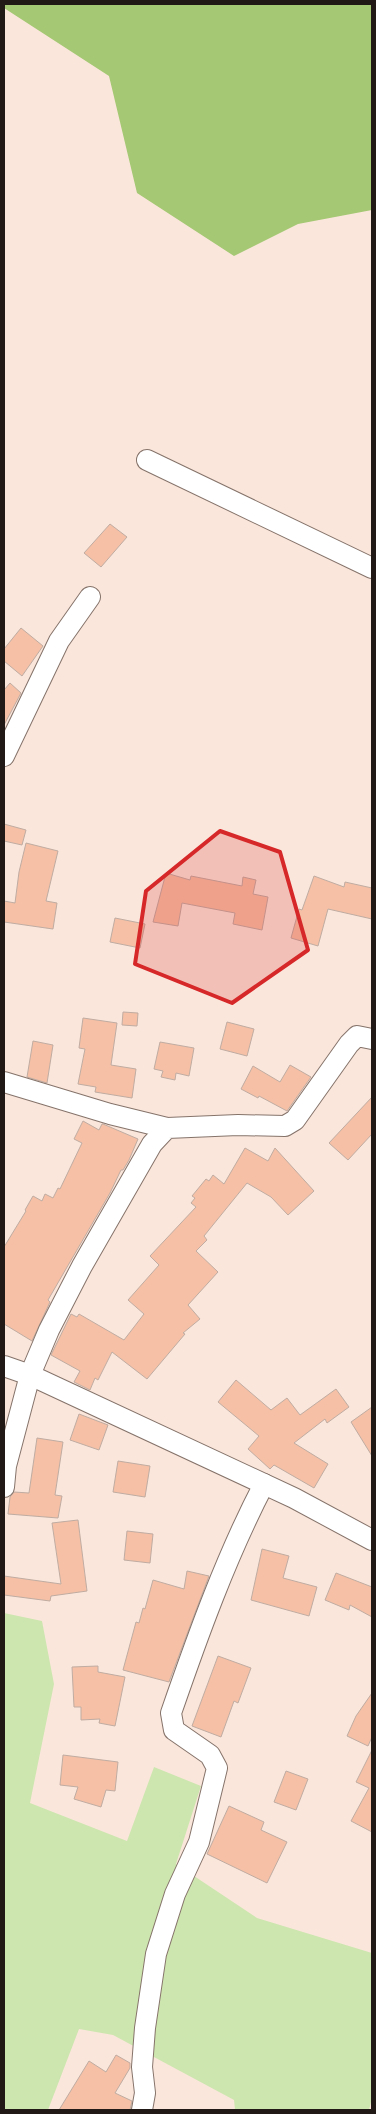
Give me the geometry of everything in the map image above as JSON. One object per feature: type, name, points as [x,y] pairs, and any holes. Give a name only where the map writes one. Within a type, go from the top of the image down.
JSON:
[{"type":"street","points":[[147,460],[372,568]]},
{"type":"street","points":[[4,756],[60,641],[90,597]]},
{"type":"street","points":[[4,1082],[110,1114],[168,1128],[238,1125],[285,1126],[295,1120],[349,1044],[357,1036],[372,1039]]},
{"type":"street","points":[[4,1487],[6,1466],[30,1375],[49,1330],[82,1266],[152,1144],[168,1128]]},
{"type":"street","points":[[4,1366],[30,1375],[264,1484],[372,1540]]},
{"type":"street","points":[[142,2110],[145,2093],[142,2067],[145,2028],[156,1954],[175,1894],[199,1842],[217,1768],[210,1755],[174,1730],[171,1713],[245,1520],[264,1484]]},
{"type":"highlighted area","points":[[220,831],[280,852],[308,950],[232,1003],[135,964],[146,891]]},
{"type":"green space","points":[[4,4],[372,4],[372,210],[298,224],[234,256],[137,193],[109,76],[4,8]]},
{"type":"green space","points":[[4,1613],[42,1621],[54,1684],[30,1803],[127,1841],[154,1767],[201,1786],[176,1864],[257,1918],[372,1953],[372,2098],[369,2110],[235,2110],[234,2100],[113,2035],[79,2029],[48,2110],[4,2110]]},
{"type":"building","points":[[110,524],[127,537],[101,567],[84,553]]},
{"type":"building","points":[[21,628],[43,646],[22,676],[4,661],[4,649]]},
{"type":"building","points":[[10,683],[21,693],[4,725],[4,690]]},
{"type":"building","points":[[4,824],[26,830],[22,845],[4,841]]},
{"type":"building","points":[[26,843],[58,851],[46,901],[57,903],[53,929],[4,922],[4,901],[15,903],[19,872]]},
{"type":"building","points":[[166,873],[190,880],[191,876],[242,886],[243,877],[256,880],[253,894],[268,897],[262,930],[233,924],[235,913],[182,903],[178,926],[153,922]]},
{"type":"building","points":[[314,876],[344,887],[345,882],[372,888],[372,919],[328,909],[318,946],[291,938],[299,909],[302,910]]},
{"type":"building","points":[[115,918],[145,924],[140,948],[110,942]]},
{"type":"building","points":[[123,1012],[138,1013],[137,1026],[122,1025]]},
{"type":"building","points":[[83,1018],[117,1023],[111,1065],[136,1069],[132,1098],[95,1092],[96,1087],[78,1084],[85,1049],[79,1048]]},
{"type":"building","points":[[227,1022],[254,1029],[247,1056],[220,1049]]},
{"type":"building","points":[[33,1041],[53,1045],[47,1083],[27,1077]]},
{"type":"building","points":[[160,1042],[194,1048],[189,1076],[176,1073],[175,1080],[161,1077],[163,1071],[154,1069]]},
{"type":"building","points":[[290,1065],[311,1077],[287,1111],[241,1089],[253,1066],[280,1082]]},
{"type":"building","points":[[372,1097],[372,1134],[348,1160],[329,1143]]},
{"type":"building","points":[[83,1121],[99,1130],[103,1124],[138,1139],[129,1160],[123,1170],[121,1170],[110,1193],[48,1300],[50,1302],[32,1341],[4,1324],[4,1247],[33,1196],[42,1201],[45,1194],[53,1198],[58,1188],[60,1189],[82,1143],[74,1139]]},
{"type":"building","points":[[245,1148],[268,1161],[275,1148],[314,1191],[288,1215],[271,1197],[247,1183],[204,1236],[207,1240],[196,1251],[218,1272],[188,1305],[200,1319],[183,1333],[185,1334],[147,1379],[112,1352],[98,1380],[95,1378],[90,1390],[74,1382],[80,1371],[51,1355],[71,1314],[77,1317],[79,1314],[124,1340],[144,1314],[128,1300],[159,1265],[150,1256],[196,1207],[191,1203],[195,1198],[192,1196],[206,1179],[209,1181],[213,1175],[224,1184]]},
{"type":"building","points":[[236,1380],[271,1410],[287,1398],[300,1415],[336,1389],[349,1407],[327,1423],[325,1419],[294,1443],[328,1464],[314,1488],[274,1465],[270,1469],[248,1449],[259,1436],[218,1402]]},
{"type":"building","points":[[372,1407],[372,1456],[351,1422]]},
{"type":"building","points":[[79,1414],[108,1425],[99,1450],[70,1440]]},
{"type":"building","points":[[37,1438],[63,1442],[55,1495],[62,1496],[58,1518],[8,1514],[10,1497],[14,1492],[29,1493]]},
{"type":"building","points":[[118,1461],[150,1466],[145,1497],[113,1492]]},
{"type":"building","points":[[78,1520],[87,1591],[51,1596],[50,1601],[4,1595],[4,1576],[61,1584],[52,1523]]},
{"type":"building","points":[[127,1531],[153,1534],[150,1563],[124,1560]]},
{"type":"building","points":[[262,1549],[289,1556],[283,1578],[317,1587],[309,1616],[251,1600]]},
{"type":"building","points":[[187,1571],[209,1576],[169,1682],[123,1670],[136,1622],[139,1623],[143,1608],[145,1609],[153,1580],[184,1589]]},
{"type":"building","points":[[336,1573],[372,1587],[372,1617],[350,1605],[349,1610],[325,1600]]},
{"type":"building","points":[[218,1656],[251,1668],[238,1703],[234,1701],[221,1737],[192,1726]]},
{"type":"building","points":[[98,1666],[98,1672],[125,1677],[115,1726],[99,1723],[100,1719],[81,1720],[81,1707],[74,1707],[72,1667]]},
{"type":"building","points":[[372,1693],[372,1737],[368,1746],[347,1736],[356,1716]]},
{"type":"building","points":[[372,1750],[372,1832],[351,1821],[369,1788],[356,1782]]},
{"type":"building","points":[[63,1755],[118,1762],[115,1791],[106,1790],[101,1807],[74,1799],[78,1787],[60,1785]]},
{"type":"building","points":[[286,1771],[308,1779],[296,1810],[274,1802]]},
{"type":"building","points":[[229,1806],[264,1822],[261,1830],[287,1842],[267,1883],[207,1854]]},
{"type":"building","points":[[116,2055],[130,2063],[130,2068],[115,2093],[132,2101],[130,2110],[59,2110],[89,2061],[106,2072]]}]
